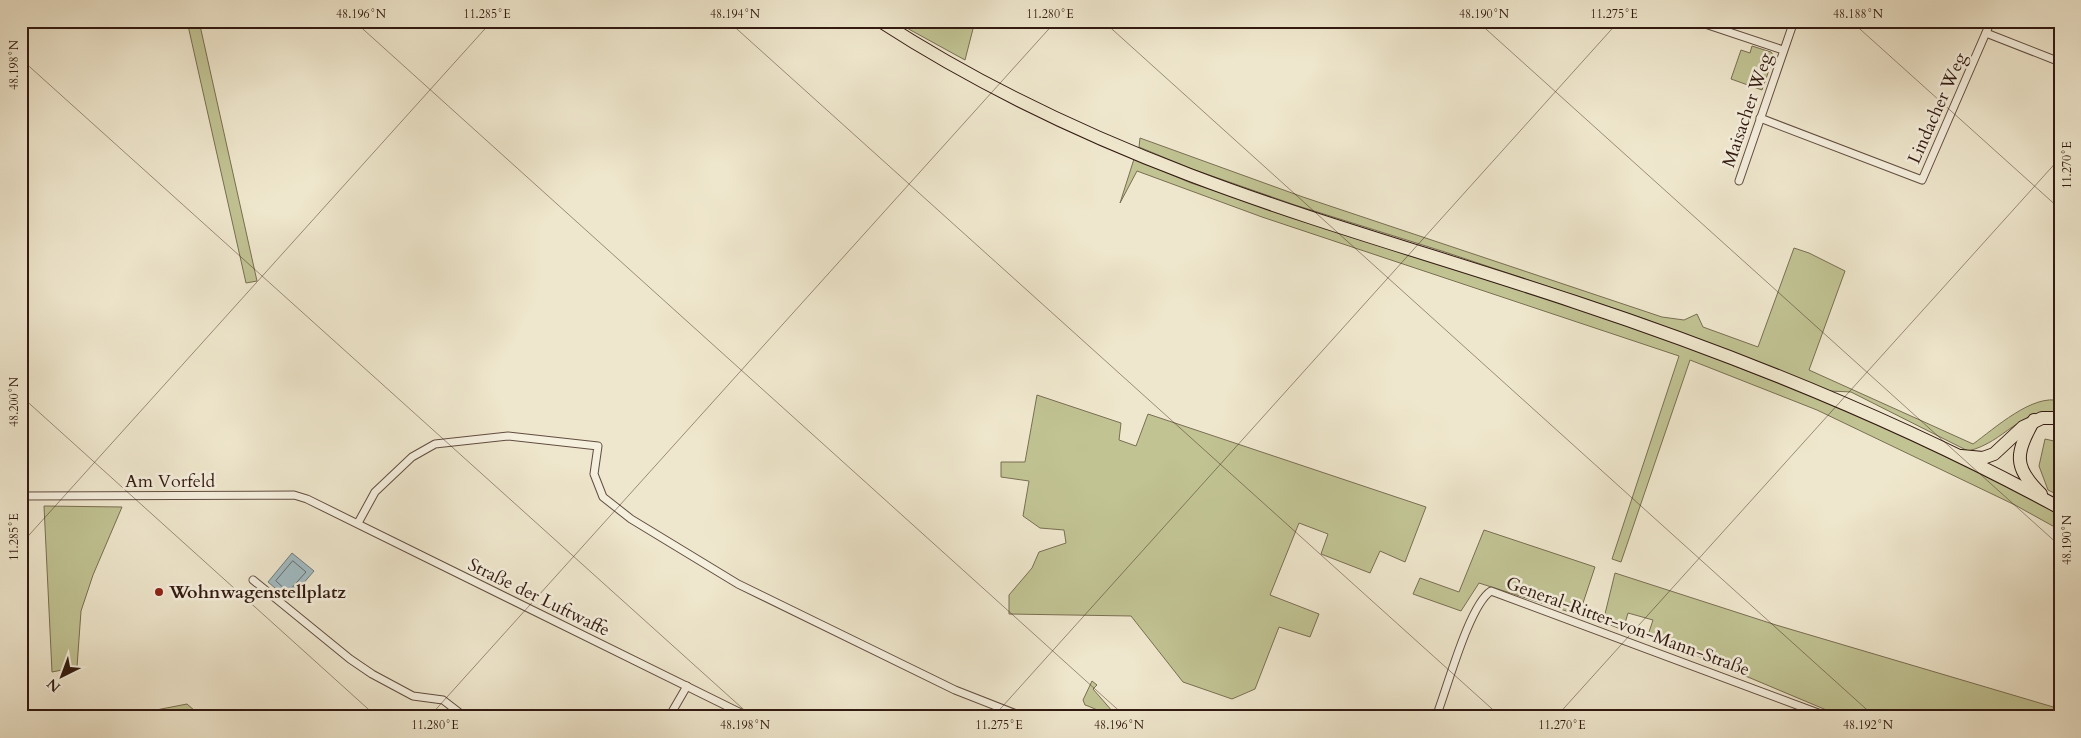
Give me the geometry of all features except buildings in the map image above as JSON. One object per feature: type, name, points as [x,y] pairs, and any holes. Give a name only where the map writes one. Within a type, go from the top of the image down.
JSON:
[{"type":"highway","points":[[880,21],[984,82],[1050,116],[1130,151],[1258,200],[1643,324],[1781,378],[1955,456],[2054,505]]},
{"type":"highway","points":[[1955,456],[1983,458],[1994,454],[2023,427],[2034,420],[2060,418]]},
{"type":"highway","points":[[2034,420],[2020,447],[2018,461],[2023,475],[2054,505]]},
{"type":"street","points":[[1696,21],[1709,23],[1783,50]]},
{"type":"street","name":"Maisacher Weg","points":[[1739,181],[1794,21]]},
{"type":"street","name":"Lindacher Weg","points":[[1760,118],[1922,180],[1986,33],[1989,22]]},
{"type":"street","points":[[1986,33],[2060,62]]},
{"type":"street","points":[[358,524],[375,492],[412,457],[435,444],[508,436],[598,446],[594,474],[603,497],[631,519],[738,584],[955,690],[1024,717]]},
{"type":"street","name":"Am Vorfeld","points":[[21,496],[294,495],[317,504]]},
{"type":"street","name":"Straße der Luftwaffe","points":[[317,504],[749,717]]},
{"type":"street","points":[[253,580],[350,659],[372,674],[413,696],[443,700],[464,717]]},
{"type":"street","name":"General-Ritter-von-Mann-Straße","points":[[1436,717],[1471,620],[1482,597],[1491,591],[1829,717]]},
{"type":"street","points":[[669,717],[686,686]]},
{"type":"green space","points":[[187,21],[199,21],[257,281],[246,283]]},
{"type":"green space","points":[[894,21],[975,21],[965,60]]},
{"type":"green space","points":[[1752,46],[1771,52],[1774,56],[1762,90],[1731,79],[1741,50],[1750,53]]},
{"type":"green space","points":[[1140,138],[1303,197],[1662,317],[1684,320],[1697,314],[1703,327],[1758,347],[1794,248],[1809,253],[1845,271],[1809,370],[1973,444],[2014,414],[2038,402],[2060,401],[2060,414],[2046,413],[2033,416],[1981,447],[1968,451],[1851,392],[1830,391],[1645,319],[1445,252],[1295,205],[1192,169],[1139,147]]},
{"type":"green space","points":[[1134,159],[1191,183],[1642,330],[1827,402],[1947,456],[2060,513],[2060,530],[2015,505],[1817,410],[1690,360],[1621,562],[1612,559],[1679,356],[1262,217],[1137,171],[1120,203]]},
{"type":"green space","points":[[1037,395],[1121,423],[1119,440],[1136,446],[1148,414],[1426,507],[1405,562],[1380,551],[1370,573],[1321,554],[1328,534],[1299,523],[1270,595],[1319,614],[1310,637],[1279,627],[1255,689],[1232,699],[1183,682],[1131,616],[1009,614],[1009,595],[1032,568],[1039,552],[1066,543],[1064,530],[1040,528],[1023,516],[1029,481],[1001,477],[1001,462],[1025,462]]},
{"type":"green space","points":[[2045,439],[2054,441],[2060,454],[2060,496],[2048,490],[2039,466]]},
{"type":"green space","points":[[44,506],[122,507],[93,575],[81,611],[77,667],[52,672]]},
{"type":"green space","points":[[1484,530],[1595,567],[1579,615],[1479,583],[1461,611],[1413,594],[1420,578],[1459,592]]},
{"type":"green space","points":[[1615,573],[1776,625],[2060,709],[2060,717],[1843,717],[1648,635],[1653,620],[1628,613],[1623,630],[1603,622]]},
{"type":"green space","points":[[1092,681],[1097,685],[1093,689],[1113,712],[1116,709],[1119,712],[1119,717],[1111,716],[1085,705],[1083,700]]},
{"type":"green space","points":[[187,704],[202,717],[120,717]]},
{"type":"water","points":[[292,553],[314,571],[289,600],[268,582]]},
{"type":"place","name":"Wohnwagenstellplatz","points":[[159,592]]}]
